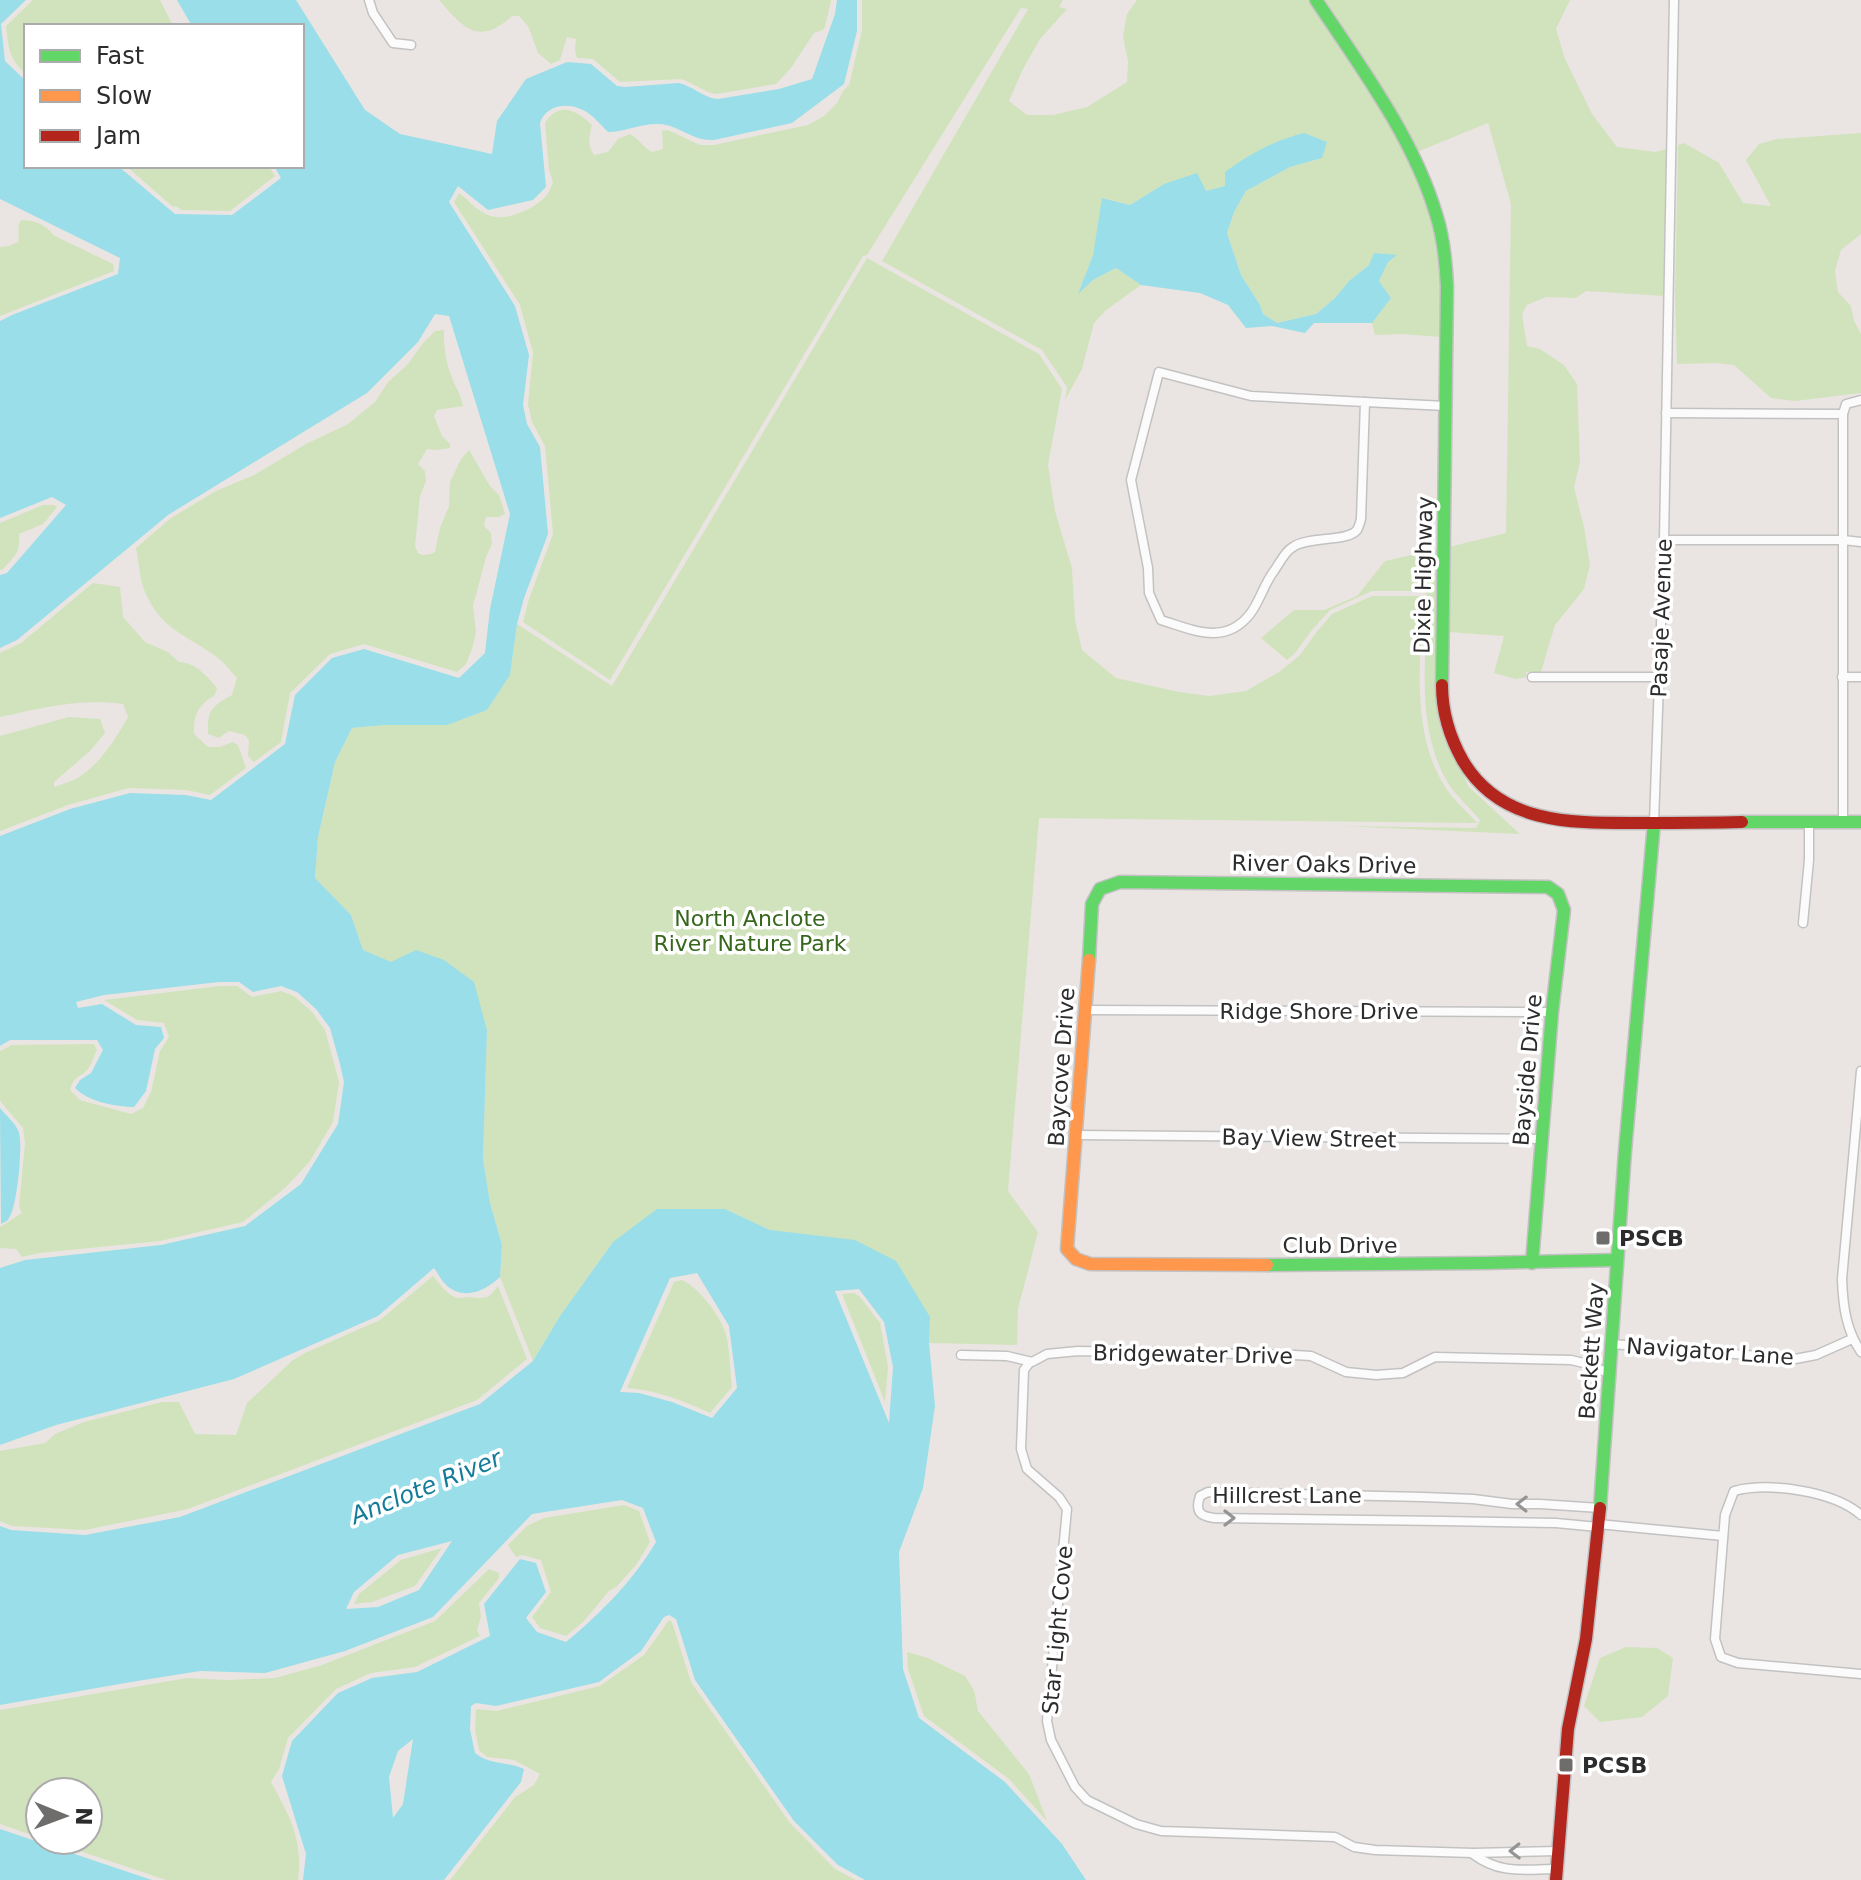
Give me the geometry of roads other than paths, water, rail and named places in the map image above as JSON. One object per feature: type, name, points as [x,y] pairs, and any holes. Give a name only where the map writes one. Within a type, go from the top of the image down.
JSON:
[{"type":"street","points":[[369,0],[373,13],[393,43],[411,45]]},
{"type":"street","name":"Dixie Highway","points":[[1316,0],[1402,134],[1438,218],[1445,255],[1442,697],[1447,731],[1455,751],[1476,779],[1498,799],[1528,814],[1554,821],[1861,822]]},
{"type":"street","name":"Pasaje Avenue","points":[[1654,823],[1664,540],[1674,0]]},
{"type":"street","points":[[1365,402],[1361,519],[1357,531],[1347,537],[1311,540],[1292,547],[1268,579],[1250,613],[1234,628],[1216,635],[1161,620],[1149,593],[1148,568],[1131,480],[1159,372],[1251,396],[1446,406]]},
{"type":"street","points":[[1843,823],[1843,414],[1846,404],[1861,400]]},
{"type":"street","points":[[1666,413],[1843,414]]},
{"type":"street","points":[[1664,540],[1861,542]]},
{"type":"street","points":[[1532,677],[1658,677]]},
{"type":"street","points":[[1842,677],[1861,677]]},
{"type":"street","points":[[1803,923],[1809,822]]},
{"type":"street","name":"Beckett Way","points":[[1556,1874],[1568,1729],[1586,1639],[1600,1508],[1617,1260],[1654,823]]},
{"type":"street","name":"River Oaks Drive","points":[[1100,889],[1120,882],[1548,887]]},
{"type":"street","name":"Bayside Drive","points":[[1532,1263],[1552,1012],[1564,910],[1558,894],[1548,887]]},
{"type":"street","name":"Baycove Drive","points":[[1067,1249],[1092,904],[1100,889]]},
{"type":"street","name":"Ridge Shore Drive","points":[[1086,1010],[1552,1012]]},
{"type":"street","points":[[1861,1071],[1842,1279],[1843,1309],[1852,1339],[1861,1352]]},
{"type":"street","name":"Bay View Street","points":[[1077,1135],[1541,1139]]},
{"type":"street","name":"Club Drive","points":[[1067,1249],[1076,1259],[1090,1264],[1317,1265],[1617,1260]]},
{"type":"street","name":"Navigator Lane","points":[[1612,1344],[1795,1359],[1816,1355],[1852,1339]]},
{"type":"street","name":"Bridgewater Drive","points":[[961,1355],[1007,1356],[1032,1362],[1047,1354],[1078,1351],[1295,1355],[1311,1356],[1346,1372],[1376,1375],[1403,1373],[1435,1357],[1576,1360],[1610,1374]]},
{"type":"street","name":"Star Light Cove","points":[[1030,1362],[1024,1370],[1021,1449],[1027,1469],[1059,1497],[1067,1509],[1047,1721],[1051,1740],[1075,1787],[1087,1800],[1136,1824],[1161,1831],[1335,1837],[1354,1847],[1375,1850],[1473,1853],[1558,1851]]},
{"type":"street","points":[[1861,1515],[1820,1495],[1772,1487],[1747,1487],[1734,1491],[1727,1507],[1723,1536],[1715,1639],[1721,1657],[1738,1663],[1861,1674]]},
{"type":"street","name":"Hillcrest Lane","points":[[1598,1525],[1214,1518],[1205,1517],[1197,1504],[1200,1496],[1208,1492],[1436,1497],[1600,1508]]},
{"type":"street","points":[[1598,1525],[1723,1536]]},
{"type":"street","name":"Star Light Cove","points":[[1473,1853],[1486,1864],[1503,1869],[1556,1874]]},
{"type":"water","points":[[0,0],[26,0],[1,24],[5,61],[24,79],[24,168],[120,168],[175,214],[232,215],[281,178],[275,168],[304,168],[304,24],[191,24],[177,0],[296,0],[365,110],[400,134],[492,154],[497,121],[526,79],[567,62],[591,64],[617,86],[679,83],[718,99],[779,89],[812,79],[837,0],[857,0],[857,31],[844,84],[792,123],[706,140],[659,124],[608,132],[583,110],[570,106],[558,107],[547,112],[540,123],[546,187],[533,200],[488,210],[458,186],[449,202],[515,306],[529,355],[523,405],[527,424],[540,447],[548,534],[524,598],[510,675],[487,710],[447,725],[352,728],[335,762],[318,837],[315,878],[351,915],[363,950],[391,962],[416,950],[444,960],[474,982],[487,1030],[483,1159],[490,1203],[502,1245],[500,1277],[481,1290],[467,1293],[446,1285],[434,1268],[378,1316],[234,1379],[56,1425],[0,1445],[0,1268],[25,1260],[161,1245],[245,1226],[301,1184],[338,1124],[344,1082],[330,1028],[316,1009],[297,992],[281,986],[253,992],[239,982],[219,982],[104,995],[76,1002],[78,1008],[102,1004],[136,1025],[161,1027],[164,1038],[155,1049],[146,1091],[134,1107],[102,1102],[75,1088],[80,1080],[91,1073],[103,1050],[97,1040],[10,1040],[0,1046],[0,836],[70,809],[130,793],[186,795],[211,800],[285,744],[295,695],[332,658],[364,649],[459,678],[485,653],[490,609],[510,514],[449,316],[435,314],[418,342],[367,393],[168,515],[17,640],[0,648],[0,575],[7,573],[66,505],[52,497],[0,518],[0,321],[118,274],[120,258],[0,199]]},
{"type":"water","points":[[1304,133],[1327,142],[1322,158],[1290,167],[1246,191],[1234,212],[1227,233],[1241,275],[1263,314],[1277,323],[1316,314],[1369,265],[1374,253],[1397,255],[1388,262],[1379,281],[1391,298],[1372,323],[1314,323],[1305,333],[1272,326],[1246,328],[1228,305],[1200,293],[1141,285],[1116,268],[1093,280],[1078,294],[1093,255],[1102,198],[1130,205],[1164,184],[1197,173],[1206,191],[1225,186],[1225,172],[1235,165],[1272,144]]},
{"type":"water","points":[[0,1108],[14,1123],[20,1140],[13,1210],[1,1224]]},
{"type":"water","name":"Anclote River","points":[[657,1209],[725,1209],[770,1230],[855,1240],[896,1261],[930,1317],[929,1343],[935,1406],[923,1488],[899,1552],[903,1669],[919,1718],[1005,1782],[1062,1844],[1086,1880],[865,1880],[838,1865],[794,1821],[695,1680],[676,1619],[669,1615],[664,1617],[641,1651],[599,1682],[496,1706],[476,1703],[471,1706],[470,1729],[475,1753],[524,1769],[521,1782],[444,1880],[303,1880],[306,1854],[282,1776],[292,1741],[338,1693],[372,1678],[417,1672],[490,1636],[484,1604],[520,1559],[536,1563],[546,1592],[526,1618],[537,1632],[566,1642],[615,1596],[656,1542],[643,1508],[622,1500],[532,1514],[433,1617],[345,1651],[265,1673],[200,1671],[0,1705],[0,1526],[11,1530],[85,1535],[180,1517],[480,1404],[533,1361],[560,1316],[613,1242]],"holes":[[[697,1273],[729,1326],[737,1388],[712,1418],[672,1402],[639,1393],[620,1392],[670,1278]],[[859,1289],[884,1322],[893,1367],[889,1423],[835,1291]],[[452,1541],[419,1590],[378,1607],[346,1609],[354,1592],[398,1555]],[[413,1739],[403,1804],[393,1818],[389,1777],[398,1751]]]},
{"type":"water","points":[[0,1829],[24,1837],[24,1856],[80,1856],[152,1880],[0,1880]]},
{"type":"place","name":"PSCB","points":[[1603,1238]]},
{"type":"place","name":"PCSB","points":[[1566,1765]]},
{"type":"park label","name":"North Anclote River Nature Park","points":[[750,930]]}]
